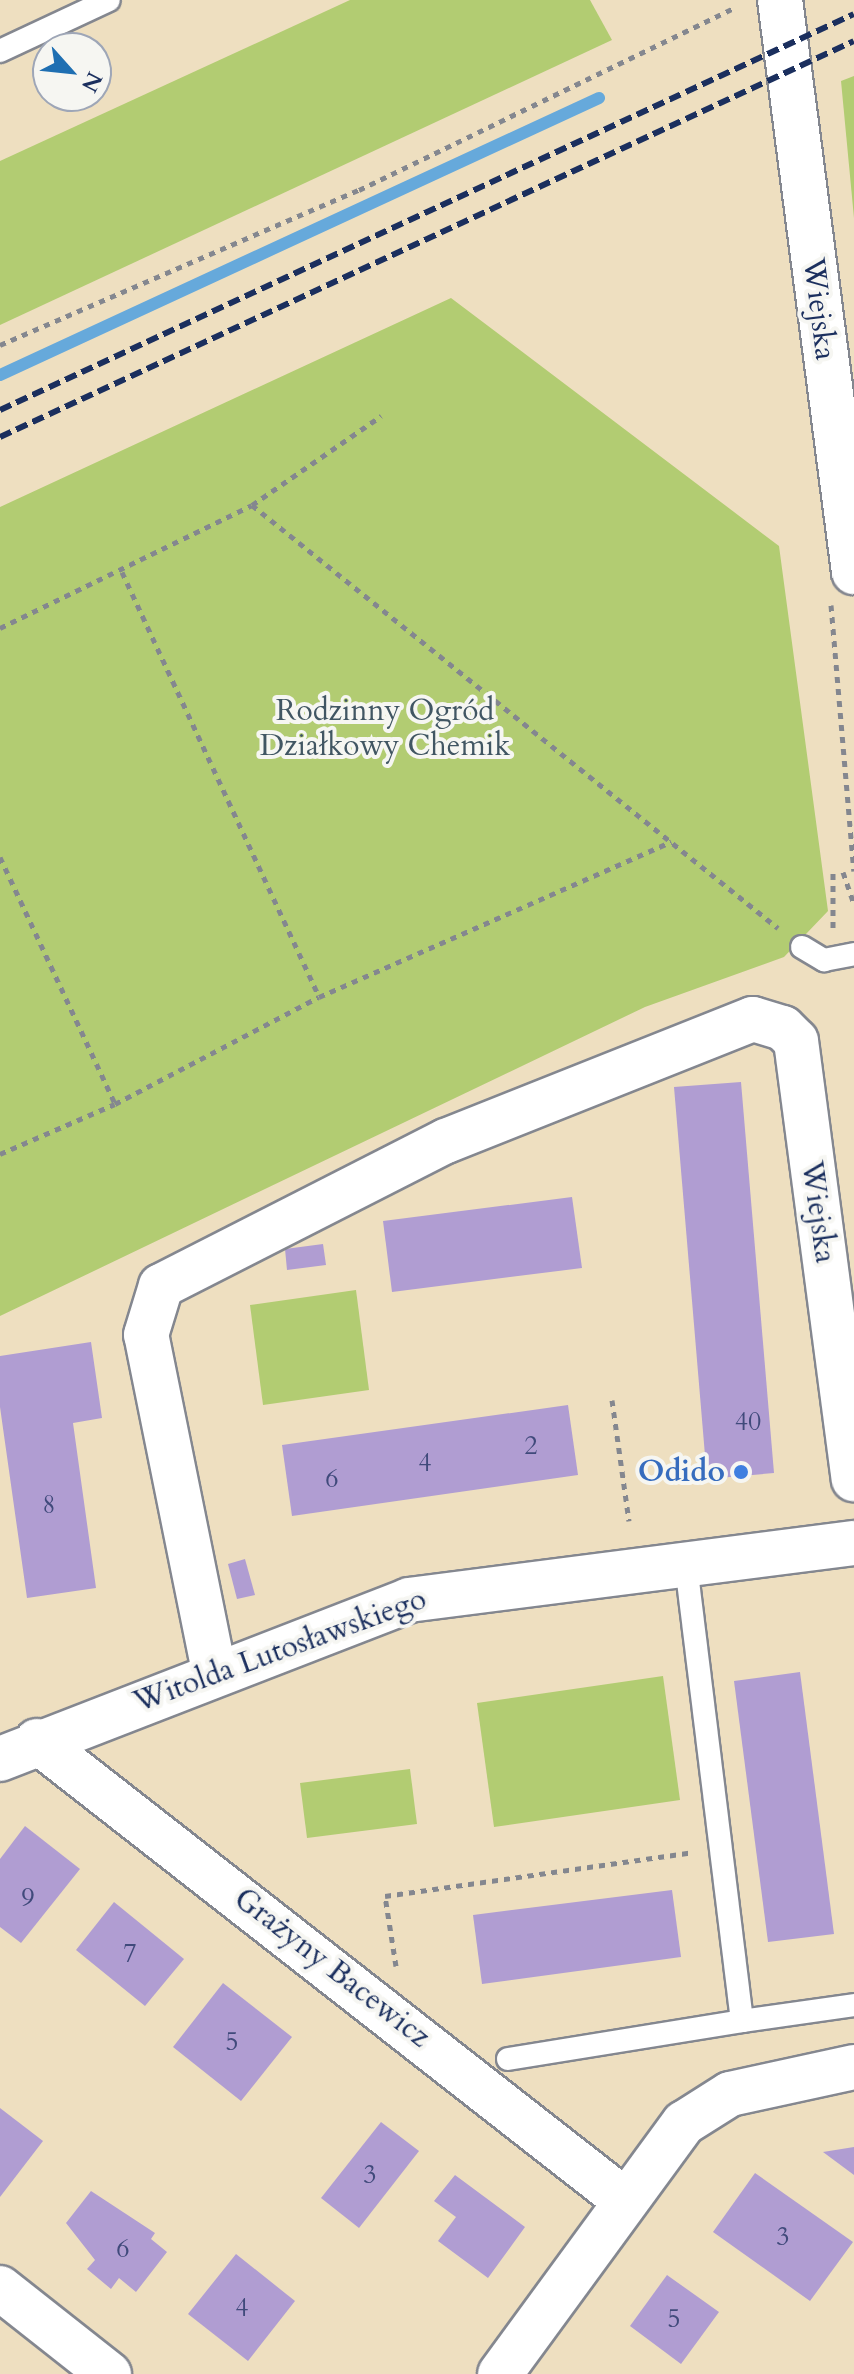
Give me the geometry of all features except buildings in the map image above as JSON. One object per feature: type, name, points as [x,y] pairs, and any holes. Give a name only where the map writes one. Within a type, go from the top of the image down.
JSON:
[{"type":"street","name":"Wiejska","points":[[780,0],[854,572]]},
{"type":"street","name":"Wiejska","points":[[214,1671],[146,1335],[161,1286],[446,1141],[617,1067],[753,1019],[783,1028],[796,1041],[854,1479]]},
{"type":"street","name":"Witolda Lutosławskiego","points":[[19,1750],[214,1671],[409,1600],[685,1559],[854,1543]]},
{"type":"street","name":"Grażyny Bacewicz","points":[[19,1750],[623,2199]]},
{"type":"street","points":[[500,2374],[661,2147],[707,2106],[753,2086],[854,2067]]},
{"type":"street","points":[[0,2288],[109,2374]]},
{"type":"lane","points":[[0,51],[109,0]]},
{"type":"lane","points":[[802,947],[824,960],[854,954]]},
{"type":"lane","points":[[685,1559],[718,1849],[742,2021]]},
{"type":"lane","points":[[508,2059],[854,2005]]},
{"type":"path","points":[[0,345],[359,190],[736,7]]},
{"type":"path","points":[[0,628],[122,572],[252,505],[381,416]]},
{"type":"path","points":[[252,505],[802,947]]},
{"type":"path","points":[[122,572],[319,997]]},
{"type":"path","points":[[0,1154],[115,1104],[319,997],[671,842]]},
{"type":"path","points":[[0,857],[115,1104]]},
{"type":"path","points":[[843,872],[854,904]]},
{"type":"path","points":[[612,1400],[629,1521]]},
{"type":"path","points":[[385,1896],[718,1849]]},
{"type":"green space","points":[[350,0],[590,0],[612,40],[0,325],[0,161]]},
{"type":"green space","points":[[854,76],[854,218],[841,81]]},
{"type":"green space","name":"Rodzinny Ogród Działkowy Chemik","points":[[451,298],[779,546],[828,911],[784,957],[645,1007],[0,1316],[0,507]]},
{"type":"green space","points":[[356,1290],[369,1390],[263,1405],[250,1305]]},
{"type":"green space","points":[[663,1676],[680,1800],[494,1827],[477,1703]]},
{"type":"green space","points":[[410,1769],[417,1824],[307,1838],[300,1783]]},
{"type":"waterway","points":[[0,375],[599,98]]},
{"type":"railway","points":[[0,410],[854,14]]},
{"type":"railway","points":[[0,437],[854,41]]},
{"type":"place","name":"Odido","points":[[741,1472]]}]
